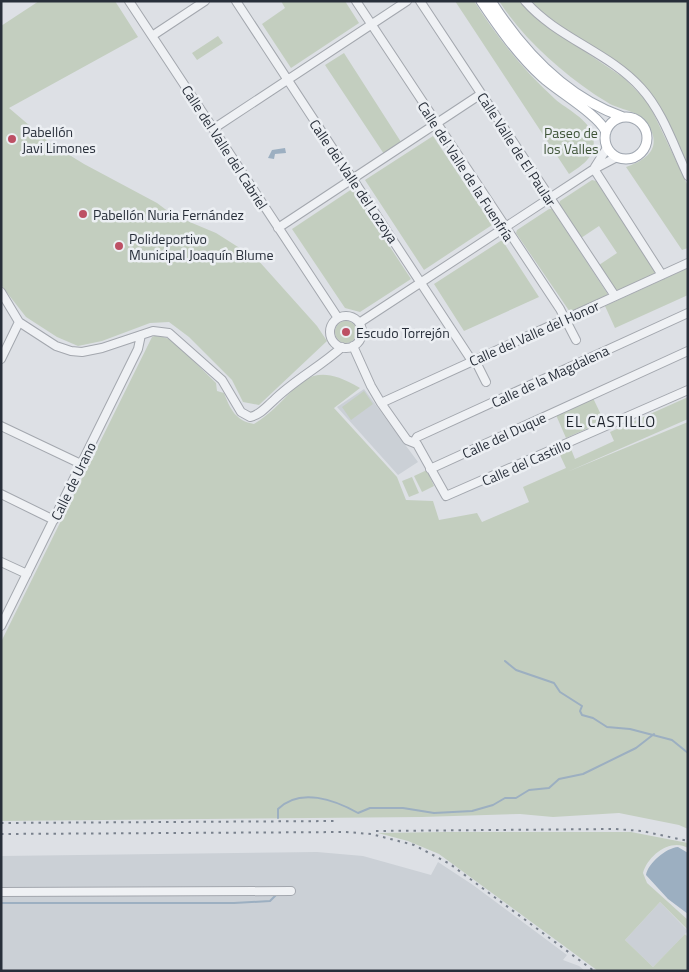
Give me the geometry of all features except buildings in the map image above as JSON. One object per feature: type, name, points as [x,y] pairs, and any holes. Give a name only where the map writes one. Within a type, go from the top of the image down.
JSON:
[{"type":"main road","points":[[481,1],[502,33],[526,61],[564,95],[598,120],[606,132],[607,148],[617,157],[630,158],[636,156],[645,147],[646,141],[646,134],[640,123],[635,119],[622,117],[590,103],[563,85],[534,58],[491,1]]},
{"type":"main road","points":[[606,132],[612,122],[622,117]]},
{"type":"street","name":"Calle del Valle del Cabriel","points":[[129,1],[338,318]]},
{"type":"street","points":[[152,36],[205,1]]},
{"type":"street","name":"Calle del Valle del Lozoya","points":[[236,1],[474,360],[486,382]]},
{"type":"street","name":"Calle del Valle de la Fuenfría","points":[[356,1],[435,124],[565,319],[576,340]]},
{"type":"street","points":[[213,129],[407,1]]},
{"type":"street","name":"Calle Valle de El Paular","points":[[420,1],[615,296]]},
{"type":"street","points":[[525,1],[559,30],[619,70],[640,87],[651,101],[688,176]]},
{"type":"street","points":[[278,228],[481,94]]},
{"type":"street","points":[[594,168],[607,148]]},
{"type":"street","points":[[359,323],[594,168],[617,157]]},
{"type":"street","points":[[594,168],[662,275]]},
{"type":"street","name":"Calle del Valle del Honor","points":[[382,403],[688,263]]},
{"type":"street","points":[[1,292],[19,322],[56,346],[71,352],[102,348],[161,330],[176,337],[222,380],[240,412],[250,417],[260,413],[296,379],[318,368],[342,347],[353,346]]},
{"type":"street","name":"Calle de la Magdalena","points":[[414,442],[417,438],[688,313]]},
{"type":"street","points":[[329,358],[332,340],[330,328],[338,318],[349,316],[359,323],[361,334],[353,346]]},
{"type":"street","points":[[2,355],[19,322]]},
{"type":"street","name":"Calle de Urano","points":[[1,626],[138,349],[141,335]]},
{"type":"street","points":[[332,340],[342,347]]},
{"type":"street","points":[[353,346],[371,386],[407,440],[414,442],[422,452],[430,469]]},
{"type":"street","name":"Calle del Duque","points":[[430,469],[688,351]]},
{"type":"street","name":"Calle del Castillo","points":[[430,469],[446,496],[688,390]]},
{"type":"street","points":[[1,426],[81,464]]},
{"type":"street","points":[[1,494],[54,520]]},
{"type":"street","points":[[1,562],[27,574]]},
{"type":"street","points":[[1,605],[10,609]]},
{"type":"street","points":[[1,892],[291,891]]},
{"type":"shaded area","points":[[364,389],[418,462],[398,475],[337,407]]},
{"type":"shaded area","points":[[317,852],[363,856],[431,875],[438,862],[473,885],[567,955],[563,960],[579,966],[585,971],[1,971],[1,856]]},
{"type":"shaded area","points":[[660,902],[688,931],[653,967],[625,940]]},
{"type":"green space","name":"Polideportivo Municipal Joaquín Blume","points":[[39,1],[115,1],[138,37],[9,108],[50,143],[84,164],[157,203],[173,215],[216,233],[257,259],[317,326],[327,341],[259,405],[243,402],[232,380],[189,337],[169,322],[150,323],[102,341],[78,346],[57,337],[26,317],[1,285],[1,26]]},
{"type":"green space","points":[[281,1],[345,1],[359,23],[291,68],[262,24],[285,8]]},
{"type":"green space","name":"Paseo de los Valles","points":[[455,1],[474,1],[501,40],[532,77],[555,99],[587,124],[591,130],[594,143],[591,154],[580,167],[569,174]]},
{"type":"green space","points":[[499,1],[520,1],[526,9],[547,26],[624,78],[648,102],[688,186],[688,248],[682,250],[626,167],[640,161],[653,147],[653,134],[646,121],[637,114],[610,104],[567,74],[530,40],[508,15]]},
{"type":"green space","points":[[528,1],[688,1],[688,170],[650,94]]},
{"type":"green space","points":[[218,36],[223,43],[197,60],[192,53]]},
{"type":"green space","points":[[344,53],[401,142],[384,154],[325,65]]},
{"type":"green space","points":[[433,136],[492,225],[424,270],[365,180]]},
{"type":"green space","points":[[592,180],[596,181],[655,271],[655,274],[618,290],[615,289],[599,265],[617,253],[599,226],[581,238],[559,205],[560,201]]},
{"type":"green space","points":[[352,189],[411,279],[360,312],[345,308],[292,229]]},
{"type":"green space","points":[[549,209],[552,209],[607,293],[607,295],[570,312],[516,233],[517,230]]},
{"type":"green space","points":[[502,240],[539,297],[464,331],[434,284]]},
{"type":"green space","points":[[688,268],[688,295],[615,328],[605,306]]},
{"type":"green space","points":[[346,321],[354,324],[357,332],[354,340],[346,343],[338,340],[335,332],[338,324]]},
{"type":"green space","points":[[157,335],[172,340],[216,383],[217,391],[224,393],[238,417],[254,424],[269,414],[301,383],[312,377],[324,375],[340,378],[360,388],[334,408],[397,477],[406,500],[433,501],[439,520],[477,513],[482,522],[529,502],[523,487],[566,468],[560,455],[571,449],[575,459],[614,441],[610,432],[688,397],[688,419],[567,472],[688,422],[688,829],[679,825],[619,813],[553,817],[520,814],[422,817],[1,821],[1,642],[152,337]]},
{"type":"green space","points":[[364,391],[373,404],[351,420],[342,407]]},
{"type":"green space","points":[[593,398],[604,421],[566,438],[556,415]]},
{"type":"green space","points":[[427,470],[434,486],[422,492],[414,476]]},
{"type":"green space","points":[[412,477],[419,493],[409,497],[402,481]]},
{"type":"green space","points":[[631,832],[688,843],[688,848],[674,845],[661,850],[650,860],[643,873],[647,883],[688,920],[688,930],[660,902],[625,940],[653,967],[685,934],[688,937],[688,971],[598,971],[439,854],[408,841],[378,833]]},
{"type":"water","points":[[285,148],[286,153],[275,154],[274,159],[268,158],[272,150]]},
{"type":"water","points":[[678,847],[688,853],[688,914],[668,899],[646,875],[647,870],[658,857],[668,850]]},
{"type":"waterway","points":[[505,661],[516,670],[554,683],[560,692],[582,706],[580,711],[582,715],[593,718],[607,727],[630,729],[672,740],[688,753]]},
{"type":"waterway","points":[[278,818],[278,809],[287,802],[307,797],[328,800],[358,813],[370,808],[403,808],[434,813],[472,811],[493,805],[505,798],[516,798],[529,790],[549,788],[559,779],[583,774],[636,748],[654,734]]},
{"type":"waterway","points":[[1,903],[234,903],[270,901],[277,894]]},
{"type":"railway","points":[[1,823],[337,821]]},
{"type":"railway","points":[[376,831],[615,829],[642,831],[688,841]]},
{"type":"railway","points":[[1,834],[346,832],[371,834],[414,845],[450,864],[594,971]]},
{"type":"place","name":"Pabellón Javi Limones","points":[[12,139]]},
{"type":"place","name":"Pabellón Nuria Fernández","points":[[83,214]]},
{"type":"place","name":"Polideportivo Municipal Joaquín Blume","points":[[119,246]]},
{"type":"place","name":"Escudo Torrejón","points":[[346,332]]},
{"type":"district","name":"EL CASTILLO","points":[[611,421]]}]
